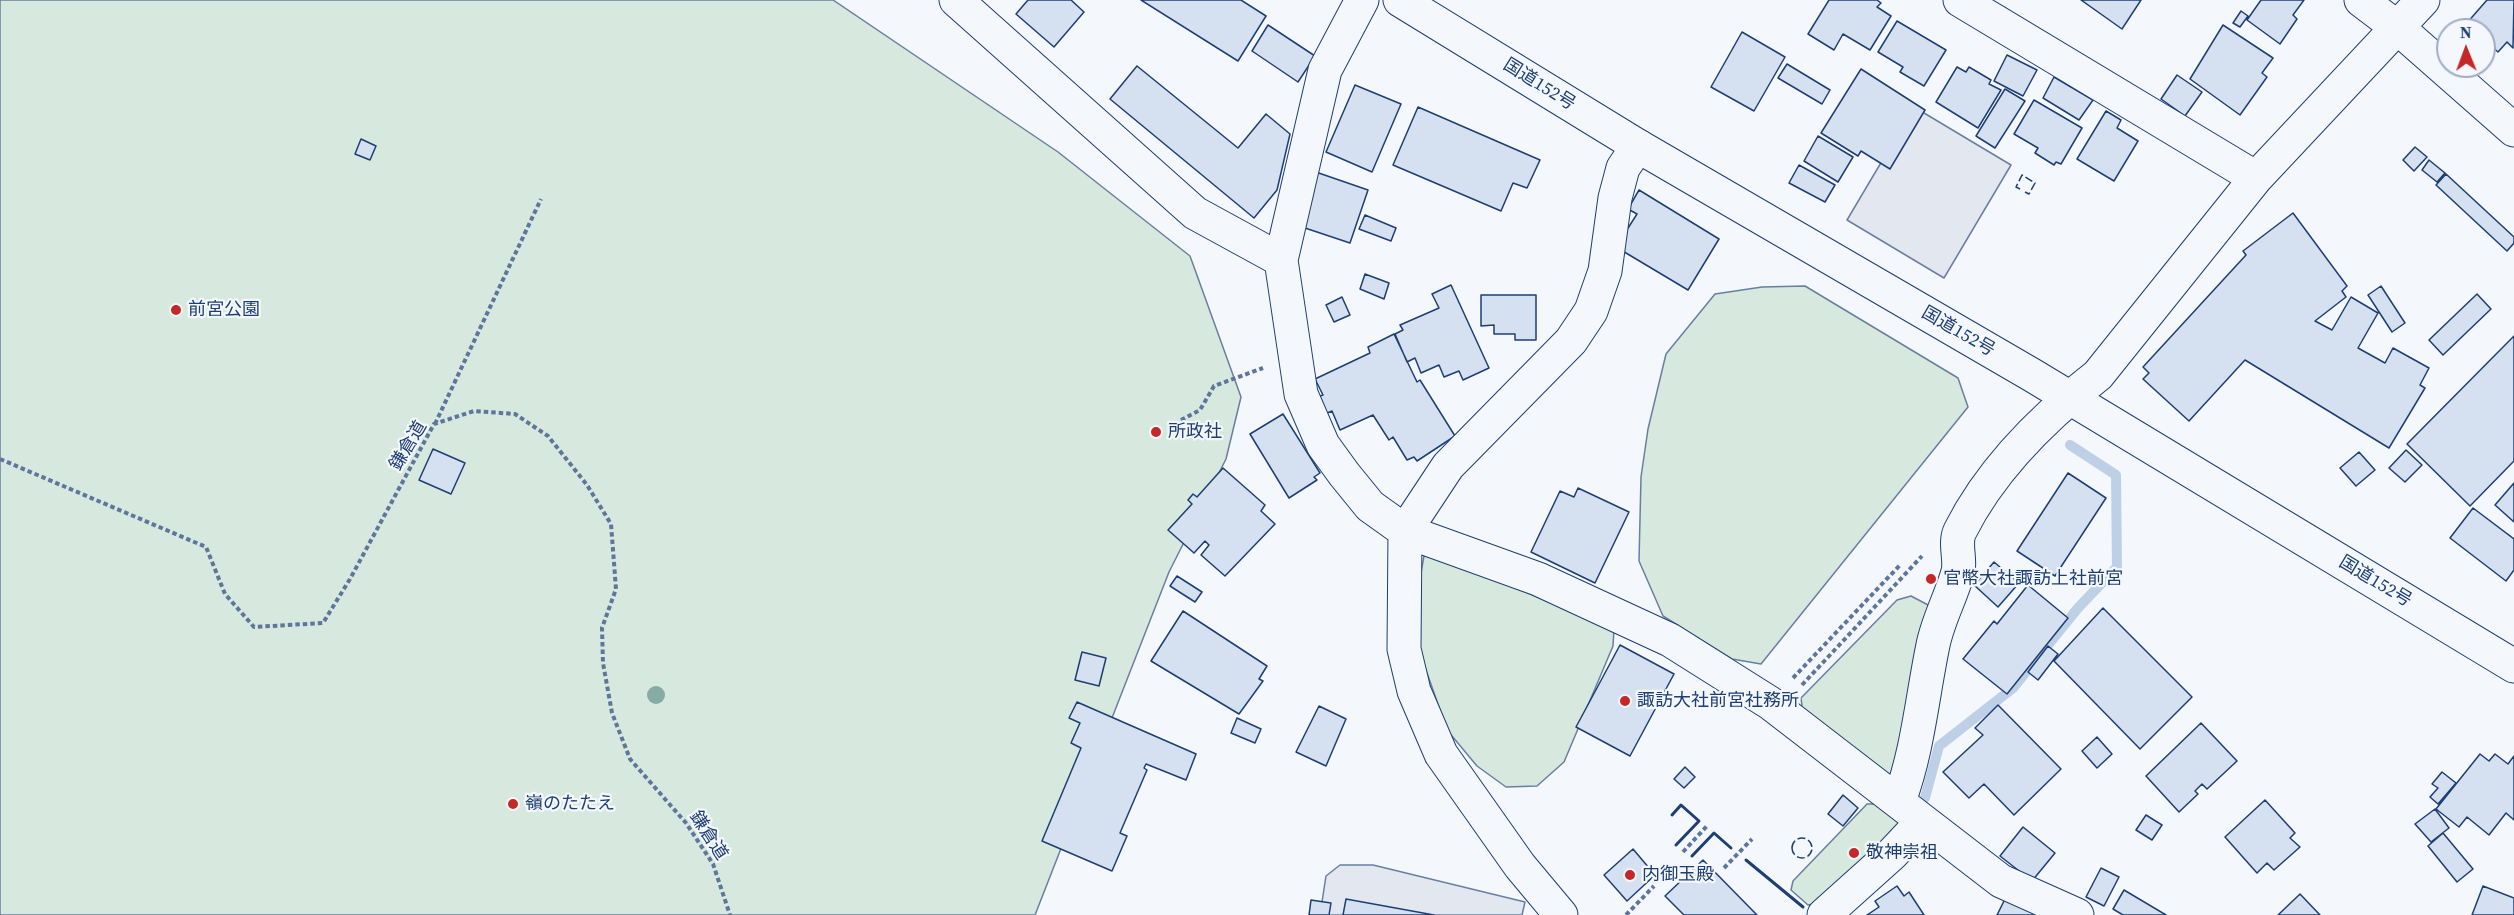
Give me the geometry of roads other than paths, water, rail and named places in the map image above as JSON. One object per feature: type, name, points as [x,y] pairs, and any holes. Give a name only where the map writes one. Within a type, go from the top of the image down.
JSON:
[{"type":"main road","points":[[956,0],[1195,213],[1281,260]]},
{"type":"main road","points":[[1362,0],[1325,69],[1281,260],[1300,394],[1323,445],[1370,506],[1406,531],[1538,579],[1670,640],[1775,706],[2001,881],[2077,915]]},
{"type":"main road","name":"国道152号","points":[[1400,0],[1638,146],[2069,397],[2514,666]]},
{"type":"main road","points":[[1960,0],[2256,178]]},
{"type":"main road","points":[[2361,0],[2398,28],[2514,130]]},
{"type":"main road","points":[[1824,915],[1892,854],[1911,811],[1910,773],[1923,716],[1933,644],[1959,570],[1958,534],[1998,472],[2031,433],[2069,397],[2098,375],[2256,178],[2424,0]]},
{"type":"main road","points":[[1561,915],[1520,866],[1441,754],[1414,691],[1404,649],[1406,531],[1448,466],[1571,340],[1591,311],[1605,271],[1615,198],[1623,168],[1638,146]]},
{"type":"waterway","points":[[1925,798],[1939,746],[2013,688],[2078,608],[2117,567],[2116,475],[2070,445]]},
{"type":"place","name":"前宮公園","points":[[176,310]]},
{"type":"place","name":"所政社","points":[[1156,432]]},
{"type":"place","name":"官幣大社諏訪上社前宮","points":[[1931,579]]},
{"type":"place","name":"諏訪大社前宮社務所","points":[[1625,701]]},
{"type":"place","name":"嶺のたたえ","points":[[513,804]]},
{"type":"place","name":"敬神崇祖","points":[[1854,853]]},
{"type":"place","name":"内御玉殿","points":[[1630,875]]}]
